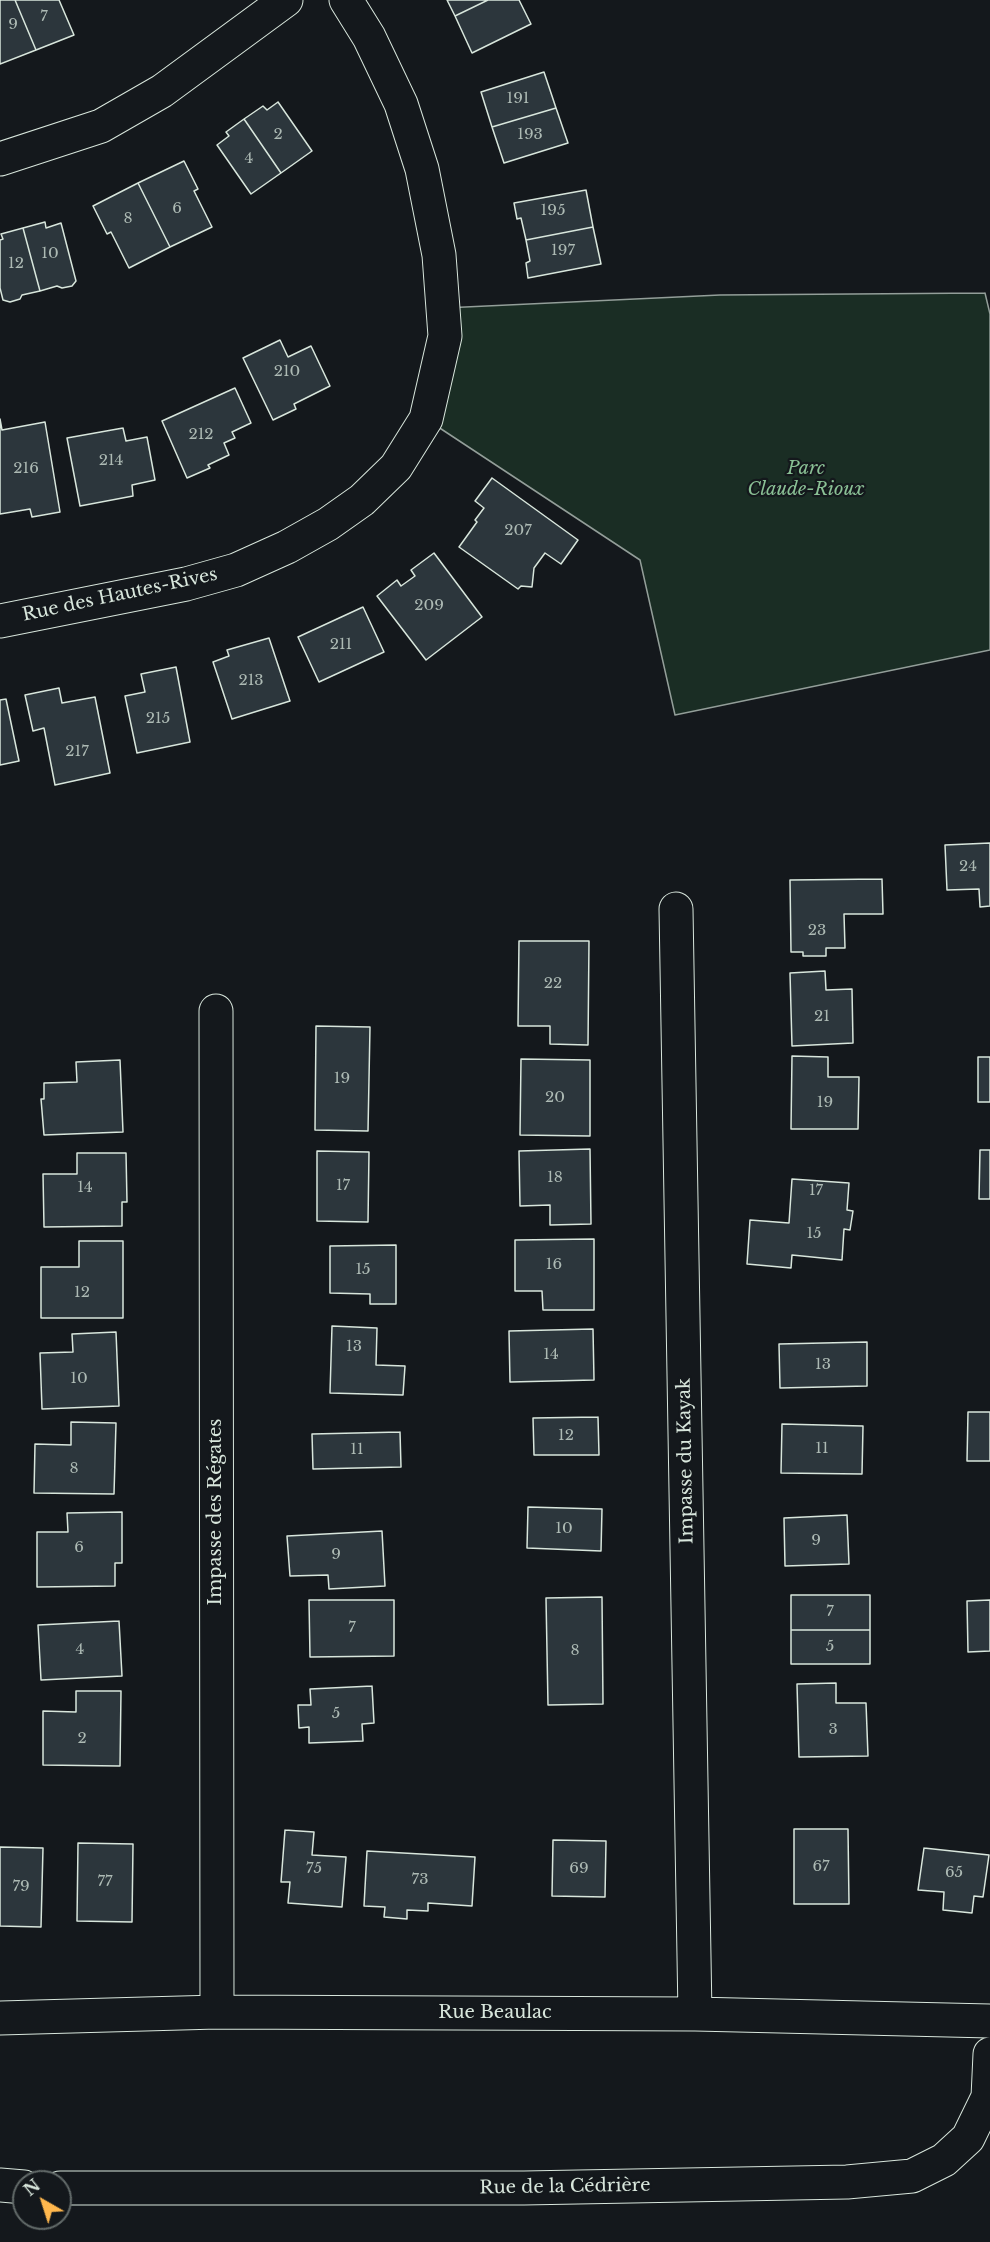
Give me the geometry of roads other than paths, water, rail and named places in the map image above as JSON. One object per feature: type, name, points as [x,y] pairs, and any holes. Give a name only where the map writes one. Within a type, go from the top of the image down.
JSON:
[{"type":"street","points":[[0,159],[101,126],[162,91],[286,0]]},
{"type":"street","name":"Rue des Hautes-Rives","points":[[0,621],[186,584],[236,570],[287,547],[328,525],[362,500],[396,467],[426,419],[445,336],[439,255],[433,223],[422,170],[401,104],[369,37],[346,0]]},
{"type":"street","name":"Impasse du Kayak","points":[[676,909],[695,2014]]},
{"type":"street","name":"Impasse des Régates","points":[[216,1011],[217,2012]]},
{"type":"street","name":"Rue Beaulac","points":[[0,2018],[217,2012],[695,2014],[990,2020]]},
{"type":"street","name":"Rue de la Cédrière","points":[[72,2188],[524,2188],[847,2182],[912,2176],[944,2160],[968,2138],[988,2097],[990,2054]]},
{"type":"park label","name":"Parc Claude-Rioux","points":[[806,479]]}]
